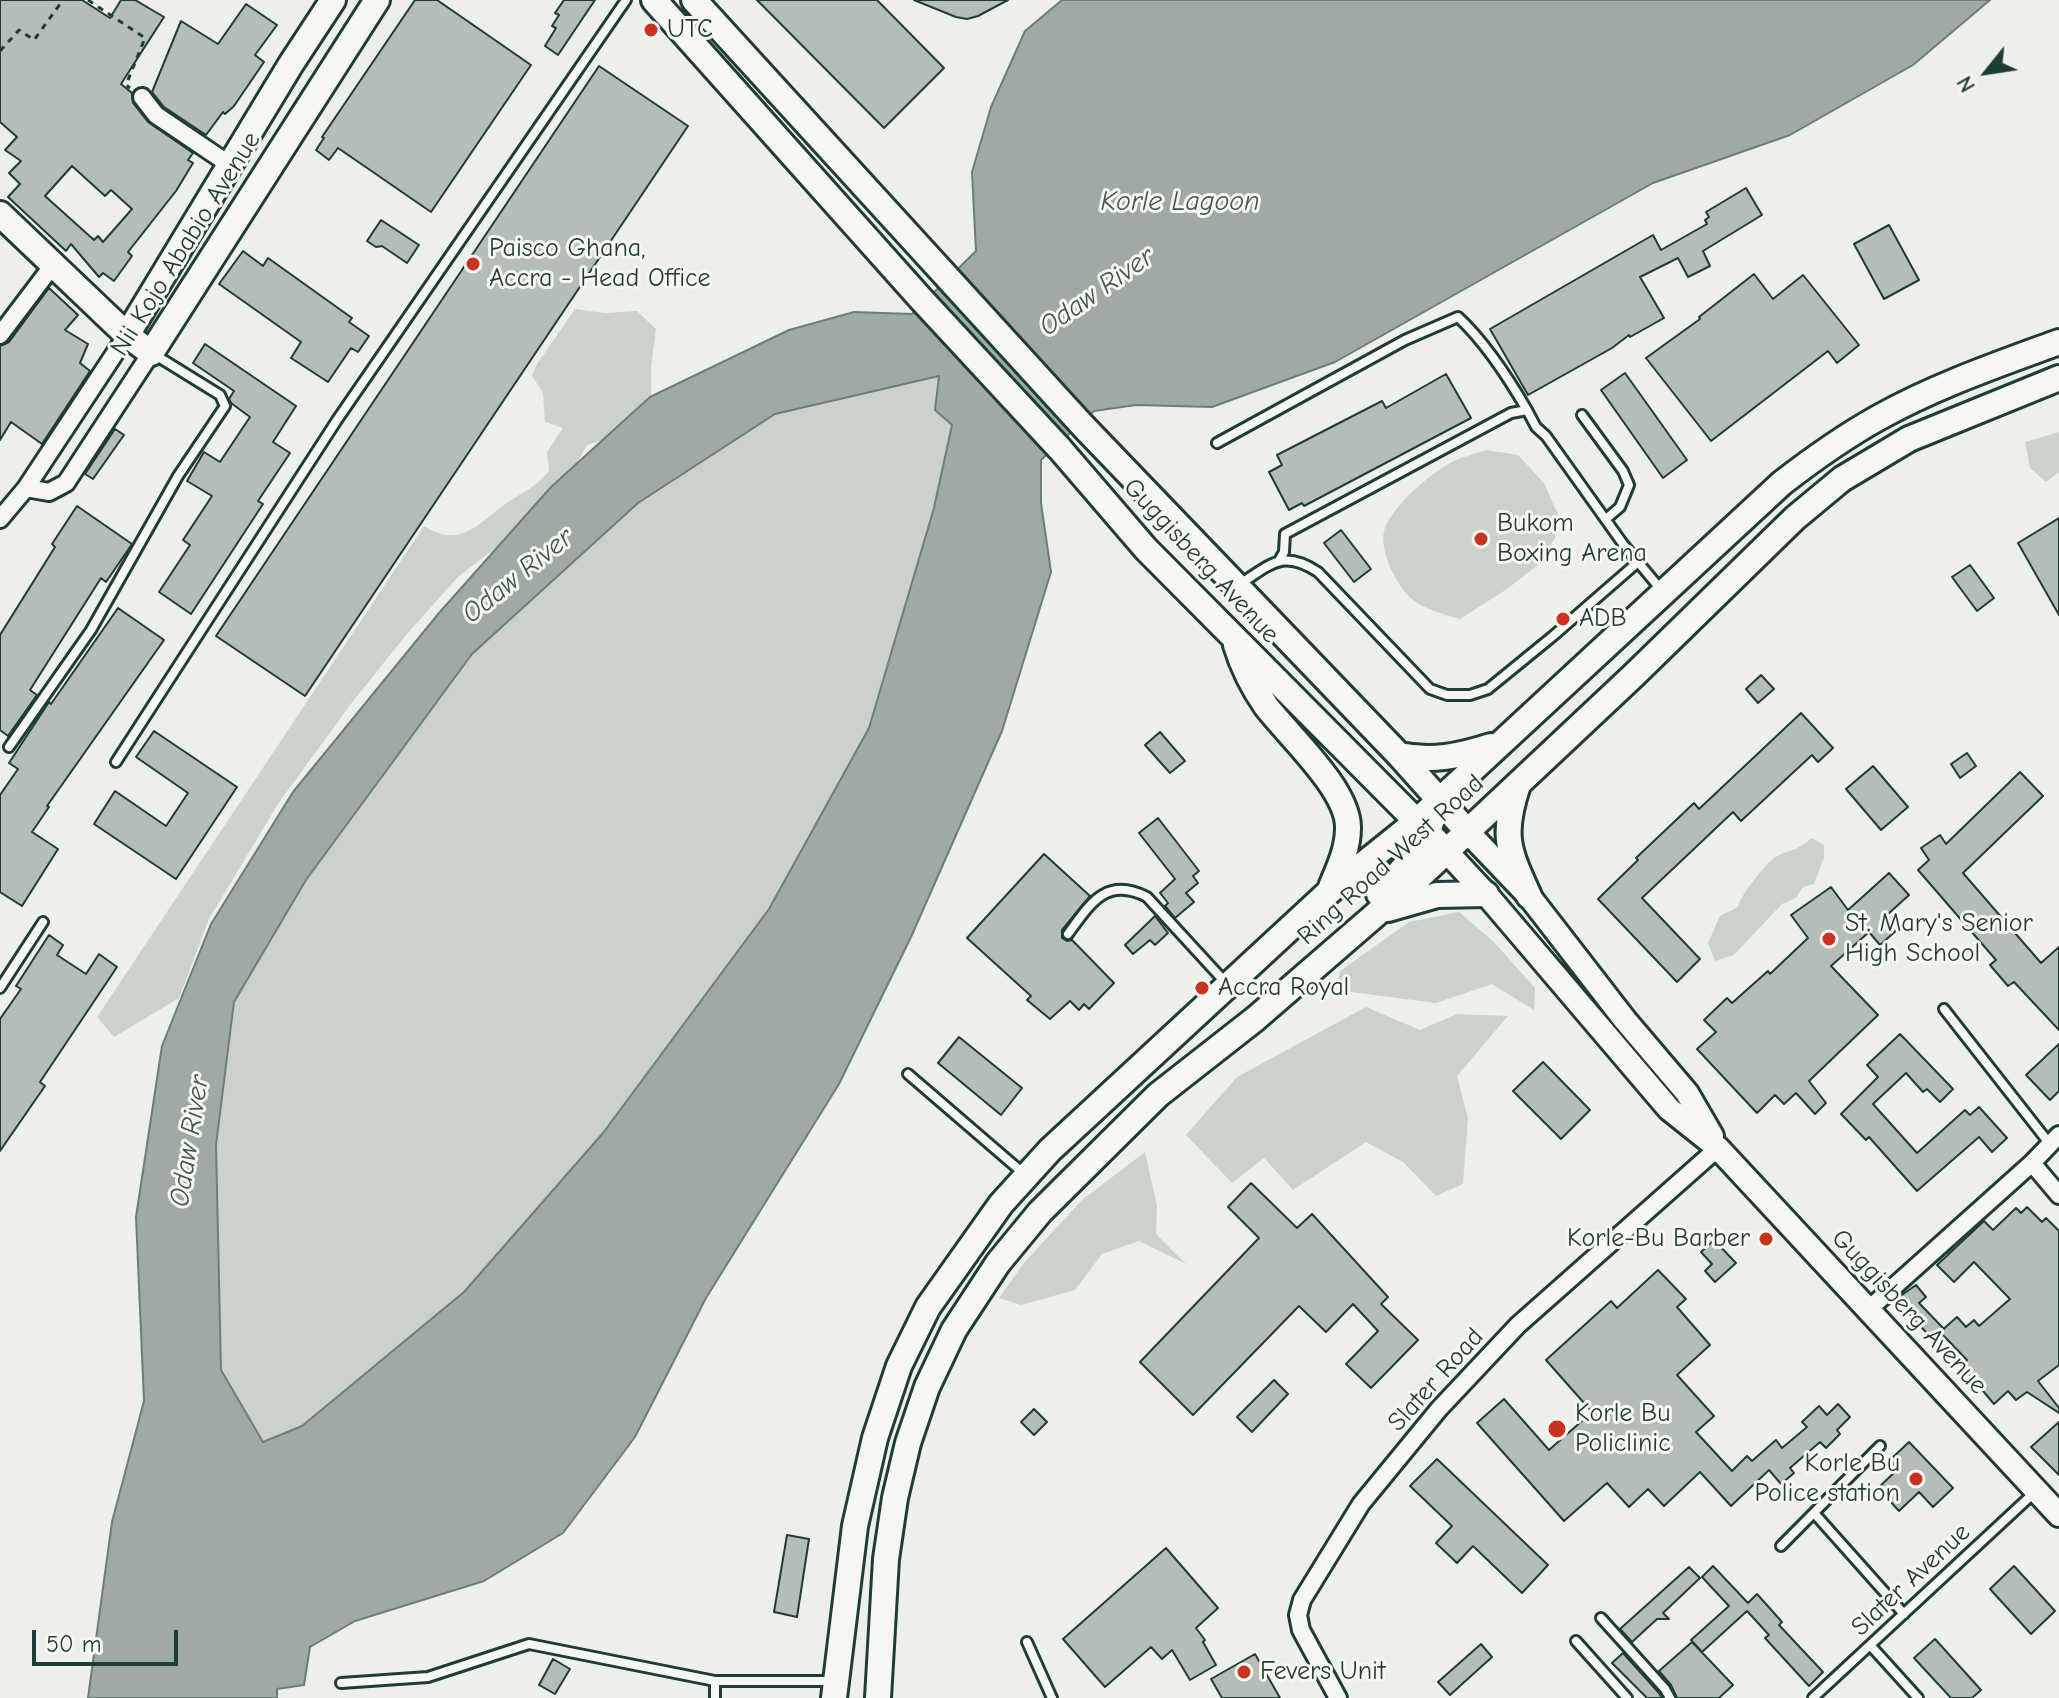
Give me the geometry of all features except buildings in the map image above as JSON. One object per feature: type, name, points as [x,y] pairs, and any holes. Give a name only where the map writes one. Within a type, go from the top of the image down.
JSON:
[{"type":"main road","name":"Nii Kojo Ababio Avenue","points":[[127,335],[333,0]]},
{"type":"main road","name":"Nii Kojo Ababio Avenue","points":[[151,353],[377,0]]},
{"type":"main road","name":"Guggisberg Avenue","points":[[654,0],[921,299],[1060,449],[1146,549],[1446,851],[1669,1109],[1718,1148],[2059,1515]]},
{"type":"main road","name":"Guggisberg Avenue","points":[[694,0],[945,278],[1529,896],[1625,1020],[1687,1093],[1718,1148]]},
{"type":"main road","points":[[0,214],[127,335],[151,353]]},
{"type":"main road","name":"Ring Road West Road","points":[[1438,799],[1782,483],[1825,450],[1881,417],[2059,342]]},
{"type":"main road","name":"Ring Road West Road","points":[[878,1698],[886,1559],[895,1498],[908,1443],[927,1387],[954,1330],[998,1263],[1040,1212],[1158,1095],[1255,1019],[1446,851],[1634,675],[1795,518],[1842,479],[1909,439],[2059,378]]},
{"type":"main road","points":[[1186,591],[1234,641],[1246,676],[1267,707],[1330,783],[1341,804],[1349,825],[1343,858],[1330,891]]},
{"type":"main road","points":[[1399,755],[1437,759],[1498,745]]},
{"type":"main road","points":[[1519,782],[1507,823],[1508,842],[1529,896]]},
{"type":"main road","points":[[1158,1095],[1379,894],[1413,857],[1422,827],[1438,799]]},
{"type":"main road","name":"Ring Road West Road","points":[[835,1689],[855,1526],[875,1438],[899,1366],[928,1307],[958,1262],[1001,1204],[1050,1150],[1330,891],[1422,827]]},
{"type":"main road","points":[[1378,913],[1437,895],[1486,894]]},
{"type":"street","points":[[142,97],[156,115],[230,165]]},
{"type":"street","points":[[0,335],[53,265]]},
{"type":"street","name":"Nii Kojo Ababio Avenue","points":[[0,519],[26,488],[127,335]]},
{"type":"street","name":"Nii Kojo Ababio Avenue","points":[[26,488],[49,492],[66,483],[151,353]]},
{"type":"street","points":[[1869,1309],[2032,1163],[2054,1139]]},
{"type":"street","name":"Slater Road","points":[[1338,1698],[1301,1630],[1298,1615],[1302,1600],[1361,1504],[1439,1409],[1518,1325],[1718,1148]]},
{"type":"street","points":[[2032,1163],[2059,1195]]},
{"type":"lane","points":[[116,762],[337,420],[626,0]]},
{"type":"lane","points":[[1217,443],[1405,340],[1458,317],[1472,330],[1511,383],[1536,427],[1546,436],[1663,593]]},
{"type":"lane","points":[[9,747],[91,630],[178,476],[225,406],[220,395],[151,353]]},
{"type":"lane","points":[[1236,587],[1280,559],[1284,552],[1285,534],[1511,413],[1527,410]]},
{"type":"lane","points":[[1582,415],[1623,471],[1629,485],[1620,507],[1606,519]]},
{"type":"lane","points":[[1280,559],[1303,562],[1318,572],[1430,689],[1447,695],[1470,695],[1488,689],[1638,562]]},
{"type":"lane","points":[[1068,934],[1099,896],[1119,889],[1134,891],[1147,897],[1158,908],[1228,986]]},
{"type":"lane","points":[[0,988],[43,922]]},
{"type":"lane","points":[[1944,1009],[2054,1139]]},
{"type":"lane","points":[[908,1074],[1027,1176]]},
{"type":"lane","points":[[1781,1546],[1880,1446]]},
{"type":"lane","name":"Slater Avenue","points":[[1813,1698],[2037,1491]]},
{"type":"lane","points":[[1814,1513],[1904,1614]]},
{"type":"lane","points":[[1601,1618],[1670,1698]]},
{"type":"lane","points":[[1576,1641],[1627,1698]]},
{"type":"lane","points":[[1027,1642],[1052,1698]]},
{"type":"lane","points":[[341,1683],[428,1677],[529,1644],[715,1681],[835,1689]]},
{"type":"lane","points":[[1870,1645],[1918,1698]]},
{"type":"lane","points":[[715,1681],[715,1698]]},
{"type":"path","points":[[0,51],[19,30],[34,40],[63,0]]},
{"type":"path","points":[[88,0],[145,38],[126,85],[142,97]]},
{"type":"shaded area","points":[[575,309],[605,313],[637,311],[656,329],[651,367],[651,425],[587,445],[563,488],[527,514],[498,546],[458,577],[406,635],[278,804],[209,919],[179,998],[114,1037],[97,1017],[424,526],[437,533],[460,534],[479,525],[535,485],[549,471],[547,452],[563,428],[545,422],[543,393],[532,376]]},
{"type":"shaded area","points":[[940,376],[935,409],[952,425],[934,508],[869,728],[769,909],[603,1133],[464,1292],[302,1426],[263,1442],[221,1370],[216,1145],[234,1002],[307,880],[472,654],[638,503],[775,414]]},
{"type":"shaded area","points":[[2059,432],[2059,472],[2046,482],[2030,468],[2025,442]]},
{"type":"shaded area","points":[[1486,450],[1518,455],[1544,483],[1558,515],[1555,538],[1538,565],[1460,619],[1435,611],[1410,597],[1390,567],[1383,535],[1398,508],[1424,481],[1452,462]]},
{"type":"shaded area","points":[[1812,838],[1824,845],[1824,857],[1814,884],[1803,887],[1796,898],[1782,904],[1734,955],[1715,961],[1708,943],[1720,916],[1738,907],[1748,888],[1773,859]]},
{"type":"shaded area","points":[[1459,912],[1493,941],[1535,988],[1534,1010],[1492,984],[1436,1003],[1336,990],[1340,971],[1409,922]]},
{"type":"shaded area","points":[[1366,1007],[1420,1030],[1457,1014],[1508,1016],[1457,1076],[1468,1118],[1463,1184],[1436,1196],[1403,1162],[1366,1142],[1293,1190],[1264,1158],[1232,1183],[1186,1135],[1237,1077]]},
{"type":"shaded area","points":[[1145,1152],[1157,1206],[1156,1234],[1186,1264],[1139,1241],[1102,1254],[1075,1290],[1021,1305],[999,1298],[1024,1263],[1082,1200]]},
{"type":"water","name":"Korle Lagoon","points":[[1062,0],[1990,0],[1913,65],[1790,135],[1653,183],[1335,362],[1212,407],[1136,405],[1094,411],[1041,460],[1041,503],[1051,572],[1002,731],[911,937],[839,1084],[706,1298],[635,1437],[563,1533],[484,1581],[355,1621],[310,1647],[304,1685],[277,1689],[277,1698],[88,1698],[112,1522],[144,1401],[136,1217],[162,1046],[211,924],[293,792],[439,613],[551,487],[650,397],[789,330],[854,312],[912,314],[976,251],[972,172],[991,107],[1025,31]],"holes":[[[939,376],[935,410],[952,425],[934,508],[869,728],[769,909],[603,1133],[464,1292],[302,1426],[263,1442],[221,1370],[216,1145],[234,1002],[306,880],[472,654],[638,503],[775,414]]]},
{"type":"place","name":"UTC","points":[[651,30]]},
{"type":"place","name":"Paisco Ghana, Accra - Head Office","points":[[473,264]]},
{"type":"place","name":"Bukom Boxing Arena","points":[[1481,539]]},
{"type":"place","name":"ADB","points":[[1563,619]]},
{"type":"place","name":"St. Mary's Senior High School","points":[[1829,939]]},
{"type":"place","name":"Accra Royal","points":[[1202,988]]},
{"type":"place","name":"Korle-Bu Barber","points":[[1766,1239]]},
{"type":"place","name":"Korle Bu Policlinic","points":[[1557,1429]]},
{"type":"place","name":"Korle Bu Police station","points":[[1916,1479]]},
{"type":"place","name":"Fevers Unit","points":[[1244,1672]]},
{"type":"water label","name":"Odaw River","points":[[1097,292]]},
{"type":"water label","name":"Odaw River","points":[[518,576]]},
{"type":"water label","name":"Odaw River","points":[[190,1141]]}]
